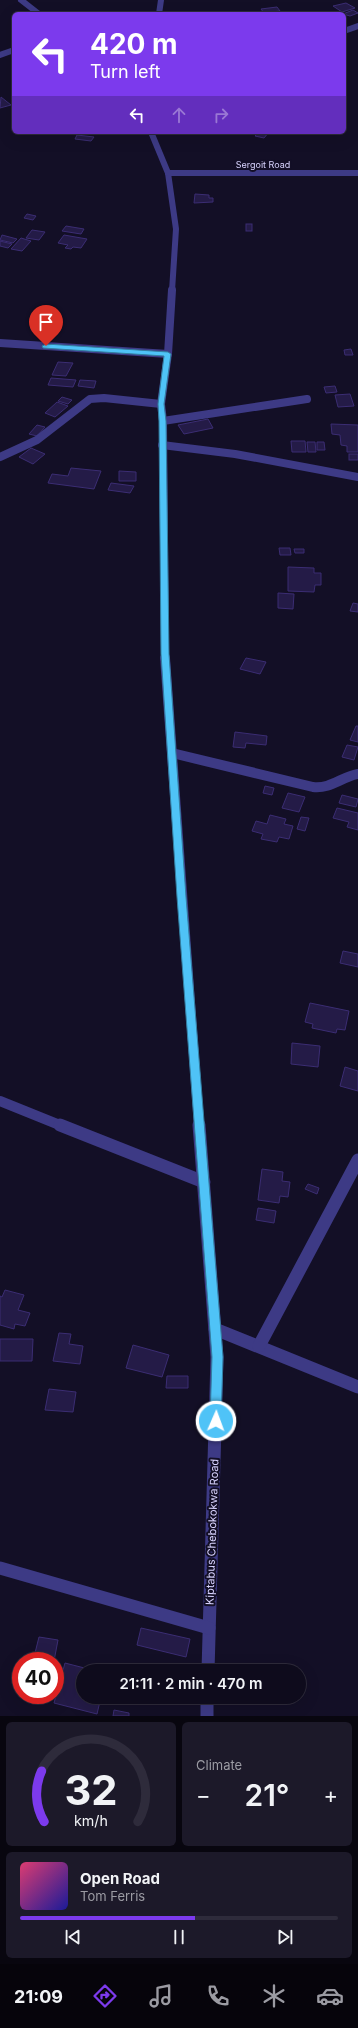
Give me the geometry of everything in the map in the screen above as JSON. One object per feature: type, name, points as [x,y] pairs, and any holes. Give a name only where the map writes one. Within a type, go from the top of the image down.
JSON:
[{"type":"street","points":[[21,0],[36,12]]},
{"type":"street","points":[[159,12],[161,0]]},
{"type":"street","points":[[346,30],[358,26]]},
{"type":"street","points":[[0,55],[12,51]]},
{"type":"street","name":"Kiptabus Chebokokwa Road","points":[[151,134],[168,173],[176,229],[168,354],[161,404],[163,421],[162,445],[165,654],[218,1357],[208,1664]]},
{"type":"street","name":"Sergoit Road","points":[[168,173],[358,174]]},
{"type":"street","points":[[0,343],[168,354]]},
{"type":"street","points":[[0,457],[37,440],[81,405],[90,400],[104,398],[161,404]]},
{"type":"street","points":[[163,421],[307,399]]},
{"type":"street","points":[[162,445],[235,454],[358,477]]},
{"type":"street","points":[[172,753],[307,786],[322,788],[331,786],[349,775],[358,774]]},
{"type":"street","points":[[0,1101],[204,1182]]},
{"type":"street","points":[[259,1346],[358,1160]]},
{"type":"street","points":[[215,1329],[358,1387]]},
{"type":"street","points":[[0,1568],[209,1628]]},
{"type":"street","points":[[207,1704],[207,1716]]},
{"type":"building","points":[[346,3],[355,8],[342,12],[333,6]]},
{"type":"building","points":[[277,7],[280,11],[263,12],[261,9]]},
{"type":"building","points":[[353,10],[358,13],[350,16],[346,15],[346,13]]},
{"type":"building","points":[[1,97],[11,105],[0,108]]},
{"type":"building","points":[[257,134],[267,134],[264,138],[255,136]]},
{"type":"building","points":[[77,135],[94,137],[91,141],[75,139]]},
{"type":"building","points":[[195,194],[209,195],[209,198],[213,198],[213,202],[194,203]]},
{"type":"building","points":[[27,214],[36,216],[33,220],[24,218]]},
{"type":"building","points":[[246,224],[252,224],[252,231],[246,231]]},
{"type":"building","points":[[66,226],[84,229],[81,234],[62,231]]},
{"type":"building","points":[[32,230],[45,232],[39,240],[26,238]]},
{"type":"building","points":[[2,235],[17,239],[13,243],[0,240]]},
{"type":"building","points":[[64,235],[87,239],[81,248],[65,248],[68,245],[58,243]]},
{"type":"building","points":[[21,238],[31,241],[22,251],[11,249]]},
{"type":"building","points":[[0,241],[12,244],[8,248],[0,246]]},
{"type":"building","points":[[351,349],[353,355],[345,355],[344,350]]},
{"type":"building","points":[[58,362],[73,363],[66,376],[52,375]]},
{"type":"building","points":[[51,378],[76,380],[73,387],[48,385]]},
{"type":"building","points":[[80,380],[96,381],[94,388],[78,386]]},
{"type":"building","points":[[335,386],[337,392],[326,393],[324,387]]},
{"type":"building","points":[[350,394],[354,406],[338,407],[335,395]]},
{"type":"building","points":[[62,397],[72,400],[68,404],[58,401]]},
{"type":"building","points":[[57,402],[68,406],[55,417],[45,413]]},
{"type":"building","points":[[208,419],[213,428],[184,434],[178,425]]},
{"type":"building","points":[[331,424],[358,425],[358,452],[347,452],[347,446],[341,445],[340,435],[332,434]]},
{"type":"building","points":[[37,425],[45,427],[37,436],[29,434]]},
{"type":"building","points":[[291,441],[305,441],[306,452],[292,452]]},
{"type":"building","points":[[307,442],[315,442],[316,452],[308,452]]},
{"type":"building","points":[[317,442],[324,442],[325,450],[317,450]]},
{"type":"building","points":[[31,448],[45,454],[33,464],[19,457]]},
{"type":"building","points":[[349,454],[358,454],[358,460],[349,460]]},
{"type":"building","points":[[71,468],[101,471],[94,489],[48,483],[52,474],[68,476]]},
{"type":"building","points":[[119,471],[136,472],[136,481],[119,481]]},
{"type":"building","points":[[111,483],[134,486],[130,493],[108,490]]},
{"type":"building","points":[[279,548],[290,548],[291,555],[280,555]]},
{"type":"building","points":[[294,549],[304,549],[304,553],[295,553]]},
{"type":"building","points":[[288,567],[314,568],[314,573],[321,573],[321,585],[315,585],[314,592],[288,591]]},
{"type":"building","points":[[278,593],[294,594],[293,609],[278,608]]},
{"type":"building","points":[[353,603],[358,604],[358,612],[350,611]]},
{"type":"building","points":[[246,658],[266,662],[260,674],[240,669]]},
{"type":"building","points":[[356,726],[358,726],[358,742],[350,740]]},
{"type":"building","points":[[235,732],[267,736],[266,745],[246,743],[245,748],[233,747]]},
{"type":"building","points":[[347,745],[358,747],[354,760],[342,757]]},
{"type":"building","points":[[265,786],[274,788],[272,795],[263,793]]},
{"type":"building","points":[[288,793],[305,797],[299,812],[282,808]]},
{"type":"building","points":[[342,795],[358,799],[356,807],[339,803]]},
{"type":"building","points":[[337,808],[358,813],[358,830],[347,827],[349,822],[333,818]]},
{"type":"building","points":[[270,815],[286,819],[284,824],[293,826],[289,839],[279,837],[277,842],[261,839],[263,834],[252,831],[256,821],[267,824]]},
{"type":"building","points":[[301,817],[309,818],[305,831],[297,829]]},
{"type":"building","points":[[343,951],[358,954],[358,967],[340,963]]},
{"type":"building","points":[[310,1003],[349,1011],[345,1030],[337,1029],[336,1033],[312,1028],[313,1024],[305,1022]]},
{"type":"building","points":[[292,1043],[320,1046],[318,1067],[291,1064]]},
{"type":"building","points":[[345,1067],[358,1071],[358,1091],[340,1086]]},
{"type":"building","points":[[262,1169],[283,1172],[282,1181],[290,1182],[288,1197],[280,1196],[279,1203],[258,1200]]},
{"type":"building","points":[[308,1184],[319,1188],[317,1194],[305,1189]]},
{"type":"building","points":[[258,1208],[276,1211],[274,1223],[256,1220]]},
{"type":"building","points":[[5,1290],[24,1295],[18,1310],[30,1313],[25,1326],[15,1324],[14,1329],[0,1325],[0,1296],[2,1297]]},
{"type":"building","points":[[59,1333],[71,1334],[69,1344],[83,1346],[80,1364],[53,1361]]},
{"type":"building","points":[[0,1339],[33,1339],[32,1361],[0,1361]]},
{"type":"building","points":[[133,1345],[169,1355],[162,1377],[126,1368]]},
{"type":"building","points":[[167,1376],[188,1376],[188,1388],[166,1388]]},
{"type":"building","points":[[49,1389],[76,1392],[73,1412],[45,1410]]},
{"type":"building","points":[[141,1628],[190,1639],[186,1657],[137,1645]]},
{"type":"building","points":[[39,1637],[58,1640],[56,1652],[35,1652]]},
{"type":"building","points":[[65,1663],[76,1666],[76,1704],[99,1704],[97,1714],[58,1704],[64,1704]]},
{"type":"building","points":[[114,1710],[129,1713],[129,1716],[113,1716]]},
{"type":"route","points":[[46,346],[168,354],[161,404],[163,421],[162,445],[165,654],[182,897],[218,1357],[216,1421]]}]
